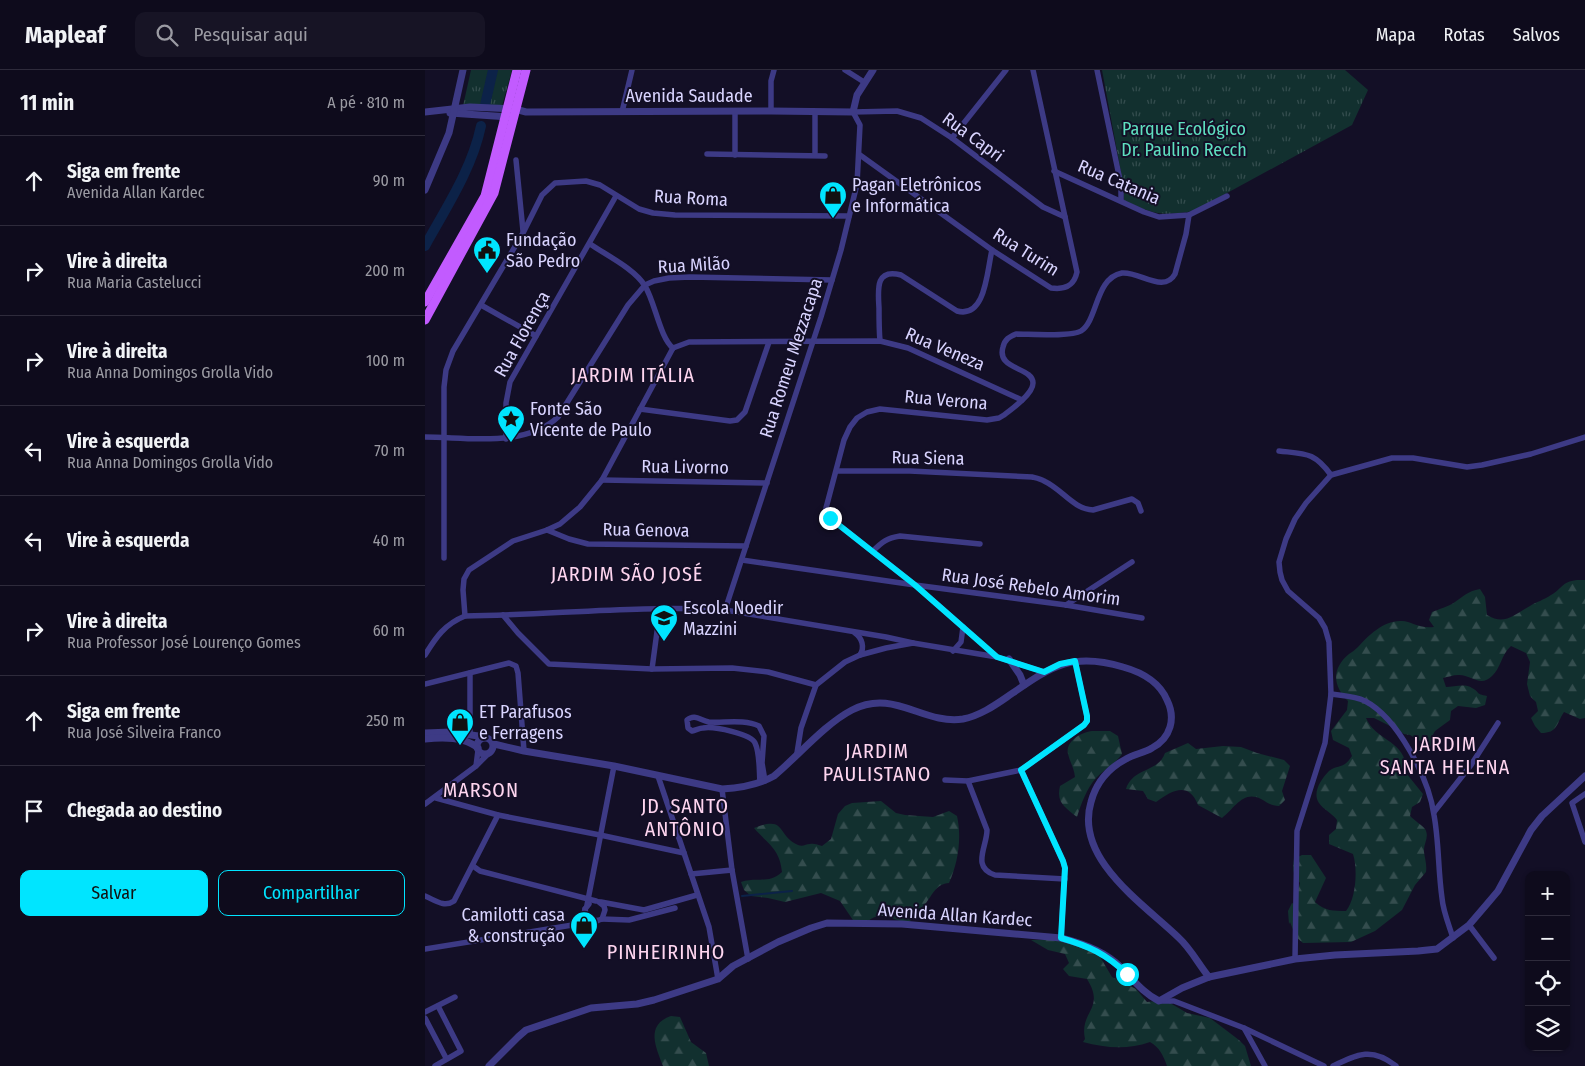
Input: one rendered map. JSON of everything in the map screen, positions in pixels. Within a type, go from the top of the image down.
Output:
[{"type":"main road","points":[[425,302],[485,196],[517,70]]},
{"type":"main road","points":[[425,320],[490,203],[497,184],[507,113],[525,70]]},
{"type":"street","points":[[425,190],[446,140],[455,111],[463,70]]},
{"type":"street","points":[[622,112],[632,70]]},
{"type":"street","points":[[771,110],[771,81],[774,70]]},
{"type":"street","points":[[845,70],[864,82]]},
{"type":"street","points":[[853,112],[857,94],[873,70]]},
{"type":"street","points":[[952,138],[1006,70]]},
{"type":"street","name":"Rua Turim","points":[[860,155],[992,250],[1051,288],[1068,287],[1075,280],[1077,272],[1033,70]]},
{"type":"street","points":[[1097,70],[1121,184],[1121,200]]},
{"type":"street","name":"Avenida Saudade","points":[[507,113],[735,112],[771,110],[853,112]]},
{"type":"street","points":[[425,112],[470,111],[507,113]]},
{"type":"street","name":"Rua Capri","points":[[853,112],[897,111],[921,118],[952,138],[1043,207],[1065,217]]},
{"type":"street","points":[[735,112],[735,155]]},
{"type":"street","points":[[815,112],[815,155]]},
{"type":"street","name":"Rua Romeu Mezzacapa","points":[[725,610],[832,280],[849,216],[857,184],[860,155],[860,125],[853,112]]},
{"type":"street","points":[[707,154],[825,156]]},
{"type":"street","points":[[516,160],[523,233]]},
{"type":"street","name":"Rua Catania","points":[[1055,171],[1144,212],[1159,216],[1189,215],[1227,196]]},
{"type":"street","name":"Rua Roma","points":[[444,558],[444,387],[446,370],[453,351],[523,233],[542,195],[555,183],[586,181],[600,185],[639,209],[653,213],[849,216]]},
{"type":"street","name":"Rua Florença","points":[[506,439],[507,392],[511,382],[616,196]]},
{"type":"street","name":"Rua Verona","points":[[873,551],[830,518],[826,508],[844,440],[857,418],[867,412],[880,409],[994,419],[1004,415],[1030,392],[1033,385],[1029,375],[1008,364],[1004,358],[1002,351],[1004,343],[1008,338],[1016,334],[1073,334],[1081,330],[1087,324],[1099,295],[1106,284],[1122,273],[1160,282],[1167,282],[1172,279],[1186,234],[1189,215]]},
{"type":"street","points":[[465,616],[463,590],[464,579],[469,570],[513,541],[560,524],[580,508],[603,480],[673,348],[666,342],[654,303],[645,285],[634,274],[590,244]]},
{"type":"street","points":[[880,341],[878,293],[879,282],[885,275],[893,273],[901,275],[957,311],[971,311],[981,301],[992,250]]},
{"type":"street","name":"Rua Milão","points":[[425,437],[506,439],[551,424],[558,417],[628,305],[645,285],[654,281],[690,277],[832,280]]},
{"type":"street","points":[[481,305],[536,336]]},
{"type":"street","name":"Rua Veneza","points":[[673,348],[689,342],[880,341],[908,348],[1022,400]]},
{"type":"street","points":[[640,409],[730,421],[737,420],[745,412],[769,342]]},
{"type":"street","points":[[1295,959],[1297,832],[1325,743],[1331,694],[1329,642],[1325,628],[1319,618],[1288,591],[1282,580],[1279,562],[1295,519],[1331,475],[1392,458],[1413,458],[1467,467],[1482,465],[1531,454],[1585,437]]},
{"type":"street","points":[[1279,451],[1313,456],[1322,462],[1331,475]]},
{"type":"street","name":"Rua Siena","points":[[837,471],[910,471],[1032,477],[1045,481],[1079,507],[1087,510],[1132,499],[1139,503],[1141,511]]},
{"type":"street","name":"Rua Livorno","points":[[603,480],[767,483]]},
{"type":"street","name":"Rua Genova","points":[[547,530],[569,540],[588,544],[746,546]]},
{"type":"street","points":[[980,544],[900,536],[882,542],[873,551],[997,657]]},
{"type":"street","name":"Rua José Rebelo Amorim","points":[[742,560],[1066,605],[1142,618]]},
{"type":"street","points":[[1066,605],[1132,562]]},
{"type":"street","points":[[651,669],[660,609]]},
{"type":"street","points":[[425,655],[439,633],[452,622],[465,616],[609,610],[725,610],[886,637],[913,644],[1009,659],[1044,672]]},
{"type":"street","points":[[503,615],[549,664],[651,669],[732,668],[769,672],[816,685]]},
{"type":"street","points":[[953,650],[961,642],[963,627]]},
{"type":"street","points":[[855,632],[862,642],[863,650],[860,655]]},
{"type":"street","points":[[886,637],[888,644],[886,648]]},
{"type":"street","points":[[797,753],[801,728],[816,685],[845,662],[860,655],[886,648],[913,644]]},
{"type":"street","points":[[1009,659],[1020,674],[1024,685]]},
{"type":"street","points":[[945,780],[968,781],[1021,770],[1084,725],[1087,721],[1087,716],[1075,661]]},
{"type":"street","points":[[493,744],[613,766],[722,789],[738,789],[763,782],[784,768],[797,753],[836,721],[851,710],[865,704],[890,703],[936,717],[950,720],[964,719],[998,704],[1044,672],[1060,664],[1075,661],[1107,662],[1139,671],[1156,684],[1166,697],[1172,711],[1172,723],[1162,741],[1153,748],[1125,759],[1107,772],[1096,788],[1091,802],[1088,817],[1089,832],[1093,847],[1101,862],[1113,877],[1181,940],[1209,977]]},
{"type":"street","points":[[425,684],[509,663],[516,666],[524,751]]},
{"type":"street","points":[[470,673],[470,735]]},
{"type":"street","points":[[1331,694],[1350,696],[1364,701],[1379,710],[1390,720],[1416,762],[1434,812],[1439,848],[1442,899],[1453,938]]},
{"type":"street","points":[[763,782],[764,736],[759,726],[754,724],[706,722],[695,717],[687,720],[689,730],[695,731],[704,727],[722,730],[754,740],[759,740],[764,736]]},
{"type":"street","points":[[1434,812],[1471,765],[1499,723]]},
{"type":"street","points":[[425,728],[425,733],[451,732],[485,737],[490,739],[493,744],[493,749],[477,766],[436,798],[425,804]]},
{"type":"street","points":[[477,766],[477,745],[479,739],[485,737]]},
{"type":"street","points":[[425,739],[462,740],[471,742],[483,754],[489,753]]},
{"type":"street","points":[[754,740],[763,782]]},
{"type":"street","points":[[613,766],[587,898],[586,916],[591,920],[601,918],[629,920],[675,908]]},
{"type":"street","points":[[1021,770],[1063,861],[1065,879],[1061,938]]},
{"type":"street","points":[[658,776],[709,927],[718,979]]},
{"type":"street","points":[[1159,1001],[1182,988],[1209,977],[1295,959],[1437,949],[1469,925],[1497,891],[1531,830],[1563,795],[1585,776]]},
{"type":"street","points":[[968,781],[987,830],[983,848],[982,862],[984,868],[988,872],[995,874],[1065,879]]},
{"type":"street","points":[[1572,802],[1585,794],[1577,783]]},
{"type":"street","points":[[722,789],[732,870],[748,960]]},
{"type":"street","points":[[1563,795],[1572,802],[1585,842]]},
{"type":"street","points":[[436,798],[498,815],[600,834],[684,853]]},
{"type":"street","points":[[425,896],[441,904],[449,904],[454,901],[498,815]]},
{"type":"street","points":[[473,866],[480,871],[599,902],[644,910],[697,895]]},
{"type":"street","points":[[691,874],[732,870]]},
{"type":"street","points":[[586,907],[599,902]]},
{"type":"street","points":[[599,902],[604,906],[601,918]]},
{"type":"street","points":[[425,949],[581,924],[601,918],[618,904]]},
{"type":"street","points":[[581,924],[586,907]]},
{"type":"street","name":"Avenida Allan Kardec","points":[[489,1066],[518,1036],[527,1030],[591,1008],[654,1000],[718,979],[733,966],[748,960],[786,938],[827,923],[902,924],[1061,938],[1099,951],[1114,962],[1148,995],[1159,1001]]},
{"type":"street","points":[[1469,925],[1494,958]]},
{"type":"street","points":[[425,1012],[455,998]]},
{"type":"street","points":[[1159,1001],[1174,1001],[1244,1028],[1324,1066]]},
{"type":"street","points":[[435,1066],[461,1051],[438,1006]]},
{"type":"street","points":[[425,1018],[446,1058]]},
{"type":"street","points":[[1244,1028],[1265,1066]]},
{"type":"street","points":[[1333,1066],[1357,1055],[1369,1053],[1385,1058],[1396,1066]]},
{"type":"green space","points":[[471,70],[512,70],[502,106],[463,106]]},
{"type":"green space","name":"Parque Ecológico Dr. Paulino Recch","points":[[1102,70],[1345,70],[1368,90],[1352,125],[1194,211],[1165,214],[1143,209],[1124,200],[1123,183]]},
{"type":"green space","points":[[1577,580],[1585,580],[1585,718],[1580,719],[1564,712],[1554,730],[1541,733],[1531,718],[1538,711],[1536,702],[1530,696],[1527,684],[1530,662],[1526,653],[1511,646],[1505,653],[1495,673],[1488,679],[1479,681],[1463,675],[1443,678],[1446,687],[1466,686],[1474,689],[1479,694],[1487,696],[1485,705],[1476,708],[1458,706],[1451,711],[1450,720],[1435,731],[1431,738],[1432,748],[1374,718],[1366,718],[1377,732],[1397,747],[1405,762],[1406,773],[1423,794],[1420,802],[1412,807],[1410,816],[1424,827],[1426,832],[1427,838],[1424,849],[1426,872],[1415,885],[1402,910],[1375,931],[1351,942],[1303,943],[1296,937],[1290,922],[1289,924],[1288,911],[1292,903],[1294,904],[1300,883],[1294,872],[1294,859],[1302,855],[1311,855],[1326,878],[1315,902],[1326,909],[1346,911],[1354,892],[1355,860],[1353,854],[1329,844],[1329,835],[1336,829],[1337,820],[1319,803],[1316,795],[1318,786],[1326,774],[1346,763],[1352,756],[1349,748],[1333,740],[1331,731],[1347,710],[1348,701],[1339,689],[1336,678],[1339,666],[1343,660],[1382,626],[1404,621],[1423,627],[1434,627],[1429,620],[1432,612],[1449,605],[1472,591],[1480,589],[1485,597],[1487,615],[1493,618],[1505,619],[1548,597],[1565,584]]},
{"type":"green space","points":[[1092,731],[1110,731],[1118,736],[1122,754],[1090,786],[1077,817],[1060,801],[1060,786],[1075,777],[1068,754],[1069,745],[1079,735]]},
{"type":"green space","points":[[1188,743],[1196,749],[1223,746],[1241,747],[1284,760],[1290,766],[1282,791],[1285,800],[1279,806],[1255,797],[1244,798],[1222,818],[1198,805],[1194,797],[1185,790],[1174,791],[1156,802],[1148,799],[1143,791],[1126,789],[1134,777],[1157,764],[1165,753]]},
{"type":"green space","points":[[881,801],[896,813],[905,815],[933,817],[949,811],[957,816],[958,850],[955,867],[949,883],[938,887],[914,918],[903,922],[886,916],[880,916],[872,918],[864,924],[855,923],[840,901],[821,893],[785,902],[751,896],[744,890],[741,882],[772,878],[782,872],[776,852],[754,828],[764,825],[777,825],[791,841],[798,845],[813,844],[822,846],[831,839],[838,814],[845,806],[852,803]]},
{"type":"green space","points":[[1031,940],[1070,940],[1099,955],[1112,977],[1136,989],[1147,1002],[1165,1000],[1187,1013],[1210,1018],[1245,1046],[1251,1066],[1167,1066],[1161,1052],[1150,1042],[1141,1045],[1116,1047],[1083,1042],[1085,1039],[1085,1022],[1094,997],[1087,979],[1069,976],[1063,969],[1069,963],[1065,954],[1048,950]]},
{"type":"green space","points":[[671,1016],[680,1017],[691,1042],[706,1053],[709,1066],[663,1066],[656,1044],[655,1031],[663,1020]]},
{"type":"waterway","points":[[485,105],[493,70]]},
{"type":"waterway","points":[[425,246],[465,173],[481,126]]},
{"type":"waterway","points":[[742,896],[792,891]]},
{"type":"place","name":"Pagan Eletrônicos e Informática","points":[[833,219]]},
{"type":"place","name":"Fundação São Pedro","points":[[487,274]]},
{"type":"place","name":"Fonte São Vicente de Paulo","points":[[511,443]]},
{"type":"place","name":"Escola Noedir Mazzini","points":[[664,642]]},
{"type":"place","name":"ET Parafusos e Ferragens","points":[[460,746]]},
{"type":"place","name":"Camilotti casa & construção","points":[[584,949]]},
{"type":"district","name":"JARDIM ITÁLIA","points":[[633,375]]},
{"type":"district","name":"JARDIM SÃO JOSÉ","points":[[627,574]]},
{"type":"district","name":"JARDIM SANTA HELENA","points":[[1445,756]]},
{"type":"district","name":"JARDIM PAULISTANO","points":[[877,762]]},
{"type":"district","name":"MARSON","points":[[481,790]]},
{"type":"district","name":"JD. SANTO ANTÔNIO","points":[[685,818]]},
{"type":"district","name":"PINHEIRINHO","points":[[666,952]]},
{"type":"route","points":[[830,518],[915,585],[997,657],[1009,659],[1044,672],[1060,664],[1075,661],[1087,721],[1021,770],[1065,868],[1061,938],[1099,951],[1127,974]]}]
